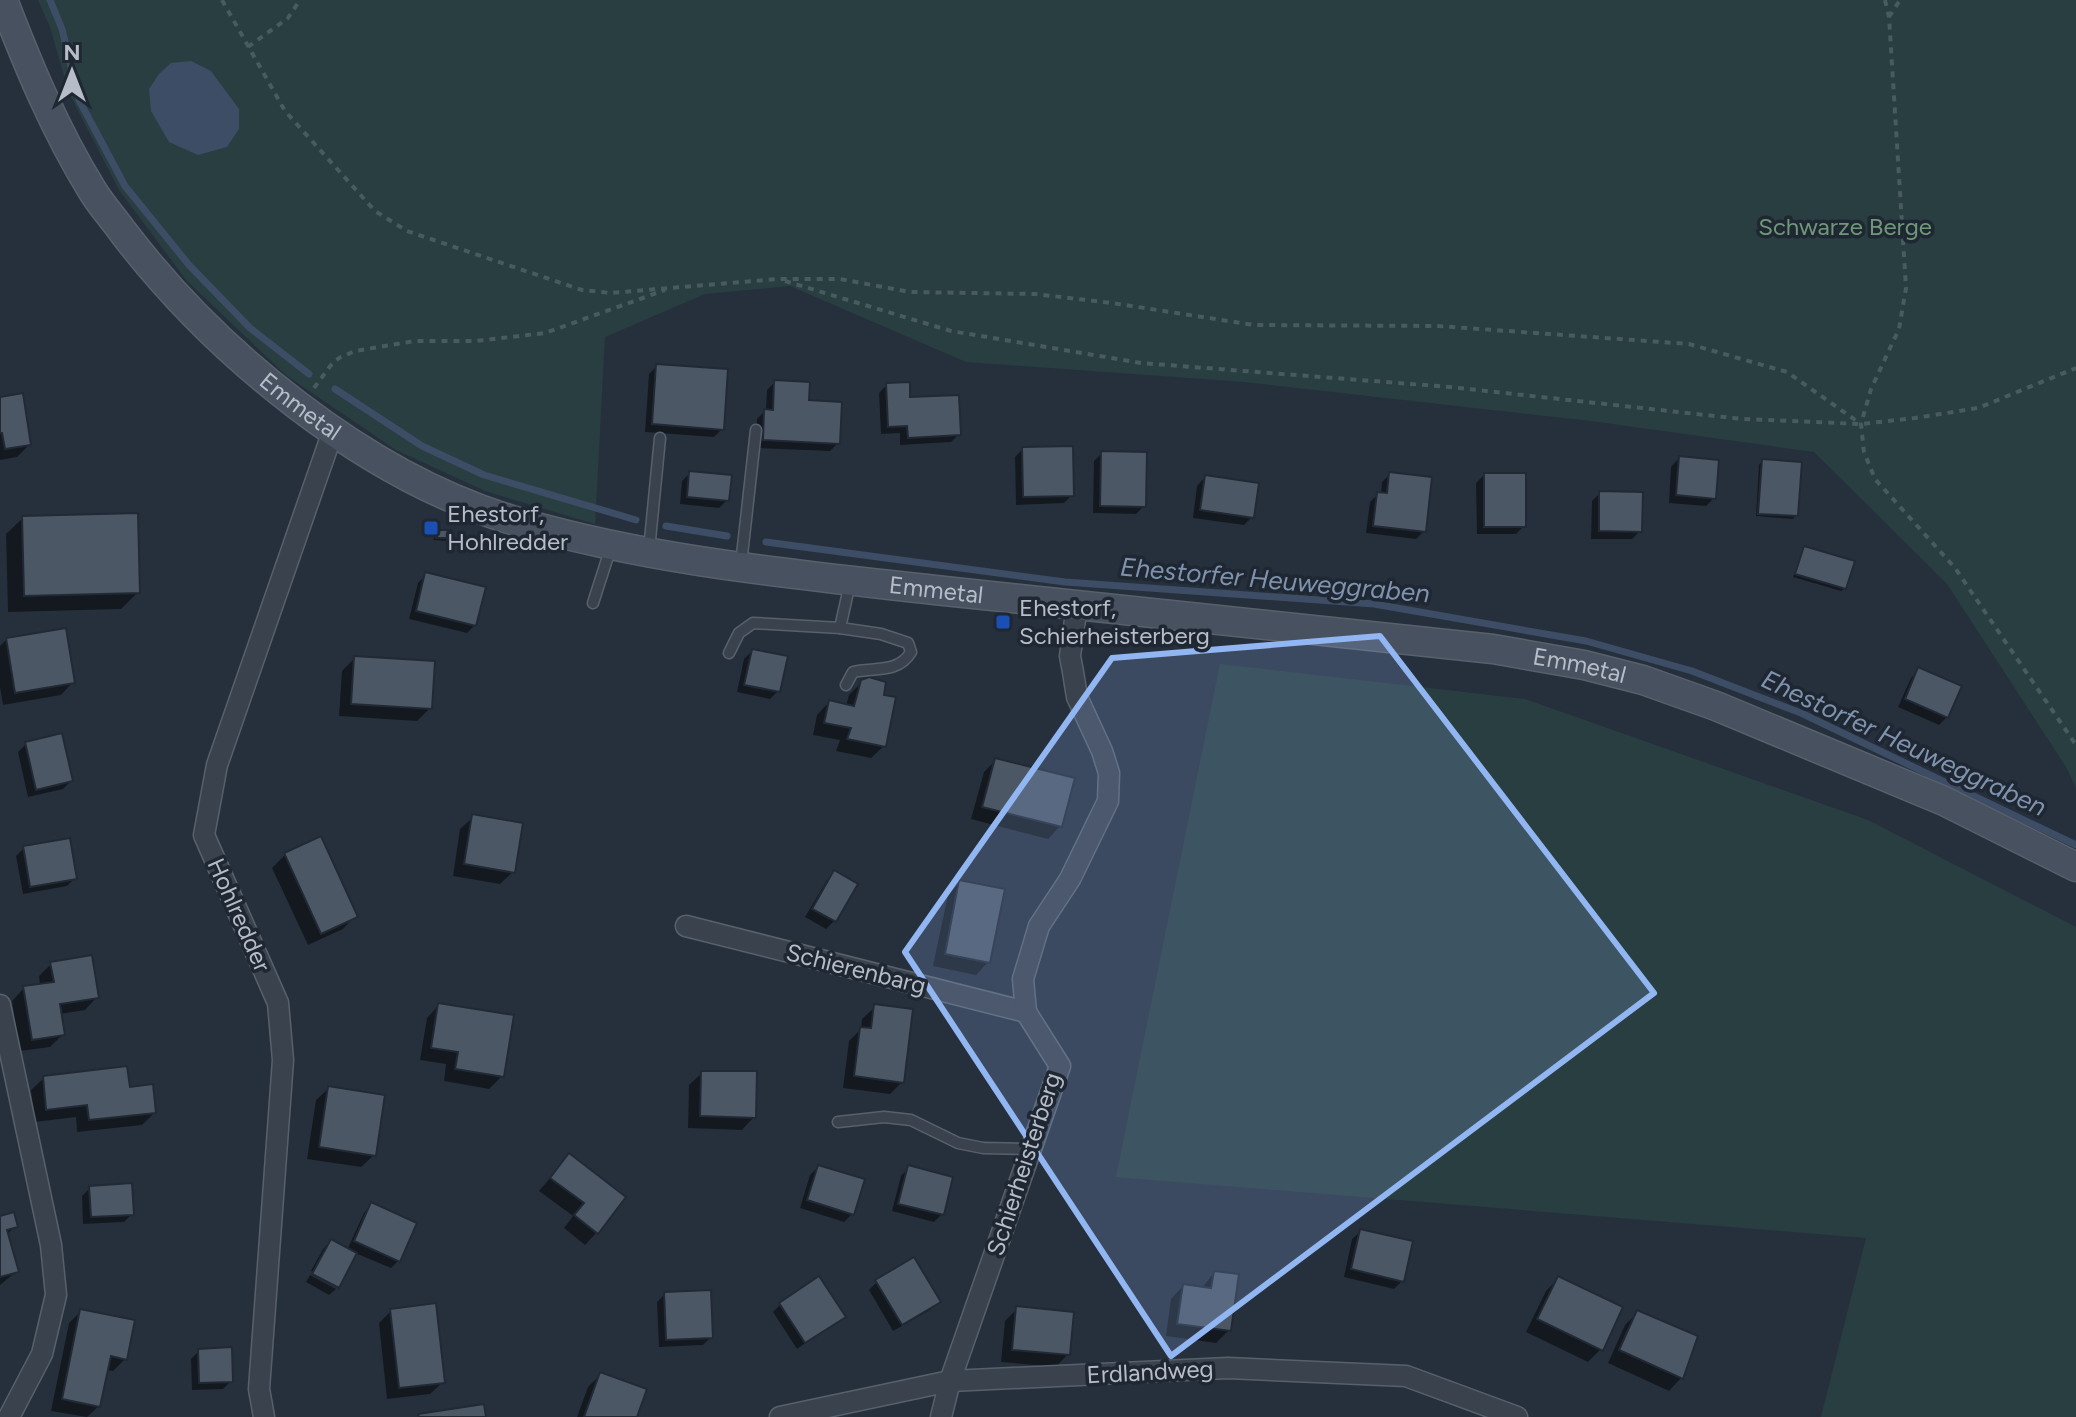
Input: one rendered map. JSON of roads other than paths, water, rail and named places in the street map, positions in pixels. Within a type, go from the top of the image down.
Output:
[{"type":"main road","name":"Emmetal","points":[[3,0],[34,81],[93,192],[156,275],[242,361],[333,431],[375,459],[440,491],[509,519],[648,552],[851,580],[1493,649],[1614,672],[1774,728],[1944,801],[2076,867]]},
{"type":"street","name":"Hohlredder","points":[[264,1417],[259,1389],[283,1060],[278,1003],[204,835],[217,765],[333,431]]},
{"type":"street","points":[[1026,1012],[1023,979],[1039,926],[1070,879],[1108,801],[1109,773],[1077,697],[1071,664],[1077,605]]},
{"type":"street","name":"Schierenbarg","points":[[686,926],[1026,1012]]},
{"type":"street","points":[[0,1005],[51,1245],[56,1295],[42,1354],[9,1417]]},
{"type":"street","name":"Schierheisterberg","points":[[941,1417],[950,1381],[1060,1066],[1026,1012]]},
{"type":"street","name":"Erdlandweg","points":[[780,1417],[950,1381],[1228,1368],[1406,1376],[1514,1416]]},
{"type":"lane","points":[[741,566],[756,430]]},
{"type":"lane","points":[[648,552],[660,438]]},
{"type":"lane","points":[[593,603],[612,545]]},
{"type":"lane","points":[[840,628],[851,580]]},
{"type":"lane","points":[[729,653],[739,633],[753,623],[840,628],[908,643],[911,652],[901,663],[885,670],[853,672],[846,685]]},
{"type":"lane","points":[[838,1122],[884,1117],[911,1120],[958,1143],[983,1148],[1031,1149]]},
{"type":"water","points":[[191,61],[211,71],[239,109],[239,129],[227,147],[198,155],[169,142],[151,111],[149,89],[171,63]]},
{"type":"waterway","name":"Ehestorfer Heuweggraben","points":[[50,0],[62,29],[79,100],[125,186],[189,265],[250,328],[309,374]]},
{"type":"waterway","name":"Ehestorfer Heuweggraben","points":[[335,389],[422,446],[484,475],[636,520]]},
{"type":"waterway","name":"Ehestorfer Heuweggraben","points":[[666,526],[727,536]]},
{"type":"waterway","name":"Ehestorfer Heuweggraben","points":[[766,542],[1065,582],[1374,604],[1586,641],[1692,671],[1801,713],[2076,845]]},
{"type":"place","name":"Ehestorf, Hohlredder","points":[[431,528]]},
{"type":"place","name":"Ehestorf, Schierheisterberg","points":[[1003,622]]},
{"type":"park label","name":"Schwarze Berge","points":[[1845,227]]}]
